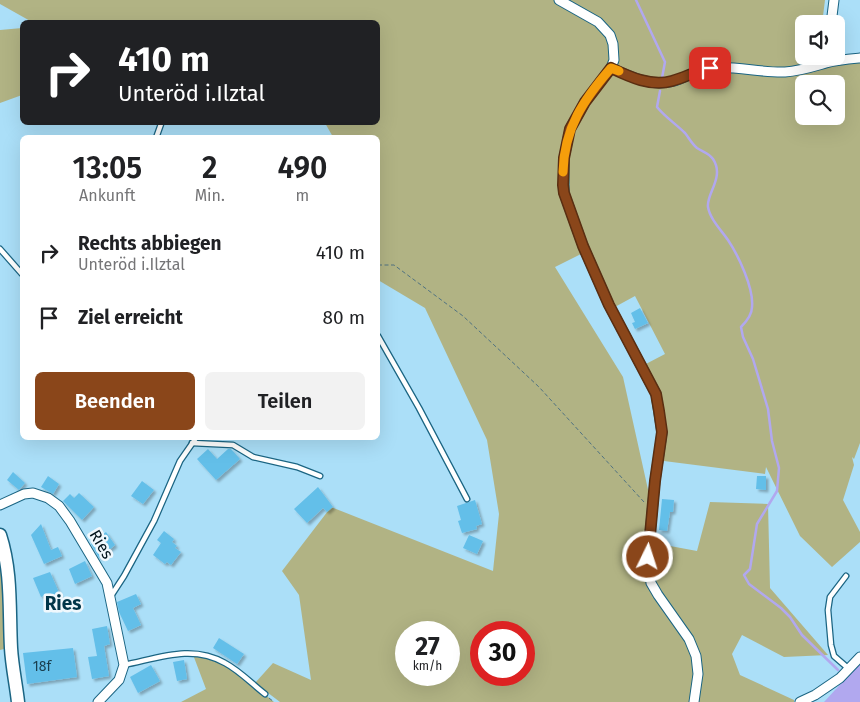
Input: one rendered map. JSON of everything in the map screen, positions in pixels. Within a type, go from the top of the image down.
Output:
[{"type":"street","points":[[558,0],[598,22],[610,35],[615,53],[611,68],[585,102],[570,129],[564,158],[564,193],[583,246],[609,305],[656,394],[662,432],[655,481],[648,557],[651,583],[689,639],[696,656],[698,674],[694,702]]},
{"type":"street","points":[[832,15],[834,0]]},
{"type":"street","points":[[845,59],[860,58]]},
{"type":"street","points":[[611,68],[642,81],[662,84],[710,68],[786,72],[800,71],[814,65]]},
{"type":"street","name":"Ries","points":[[0,505],[24,494],[33,493],[48,498],[59,506],[70,521],[106,583],[124,665]]},
{"type":"street","points":[[0,535],[7,564],[11,649],[18,702]]},
{"type":"street","points":[[800,702],[823,690],[840,678],[860,657]]},
{"type":"street","points":[[98,702],[120,680],[124,665]]},
{"type":"lane","points":[[0,250],[20,272]]},
{"type":"lane","points":[[380,340],[467,499]]},
{"type":"lane","points":[[110,596],[124,576],[154,521],[180,461],[194,440]]},
{"type":"lane","points":[[192,443],[233,445],[252,457],[297,467],[320,476]]},
{"type":"lane","points":[[846,576],[830,597],[828,610],[831,645],[834,656],[849,669]]},
{"type":"lane","points":[[124,665],[192,652],[212,656],[240,673],[265,694]]},
{"type":"path","points":[[380,265],[394,265],[463,316],[539,387],[653,512]]},
{"type":"green space","points":[[0,0],[825,0],[823,15],[795,15],[795,65],[809,65],[802,70],[826,65],[845,65],[845,61],[860,58],[860,443],[854,459],[852,457],[854,465],[843,500],[860,532],[860,542],[832,567],[800,536],[766,467],[765,474],[664,461],[660,452],[659,411],[642,366],[665,354],[635,296],[613,308],[583,253],[555,267],[623,377],[653,512],[656,513],[654,543],[697,551],[710,502],[768,504],[770,588],[828,655],[784,657],[742,635],[732,654],[740,675],[794,700],[794,702],[280,702],[255,683],[273,663],[311,680],[299,595],[282,571],[331,507],[493,571],[499,514],[487,440],[425,308],[380,281],[380,135],[332,135],[326,125],[380,125],[380,20],[28,20],[0,4]]},
{"type":"green space","points":[[20,28],[20,96],[0,103],[0,30]]},
{"type":"green space","points":[[0,556],[2,558],[8,648],[0,650]]},
{"type":"green space","points":[[192,652],[226,663],[274,702],[181,702],[206,689]]},
{"type":"shaded area","points":[[860,663],[860,702],[824,702]]},
{"type":"building","points":[[640,308],[648,323],[635,329],[632,323],[635,322],[631,313]]},
{"type":"building","points":[[208,449],[217,459],[228,449],[231,449],[240,459],[216,480],[197,459]]},
{"type":"building","points":[[13,472],[25,483],[19,490],[7,480]]},
{"type":"building","points":[[48,476],[59,484],[53,494],[41,487]]},
{"type":"building","points":[[757,476],[766,476],[766,490],[756,489]]},
{"type":"building","points":[[142,481],[154,490],[143,504],[131,496]]},
{"type":"building","points":[[318,487],[333,507],[327,512],[323,508],[307,523],[294,509]]},
{"type":"building","points":[[79,493],[94,507],[82,520],[63,501],[70,494],[74,498]]},
{"type":"building","points":[[662,499],[674,500],[673,512],[670,512],[667,531],[659,530]]},
{"type":"building","points":[[475,500],[482,524],[476,526],[477,529],[462,533],[458,521],[461,520],[457,506]]},
{"type":"building","points":[[41,524],[51,550],[58,547],[62,556],[44,564],[31,535]]},
{"type":"building","points":[[164,531],[174,539],[172,542],[177,546],[175,548],[181,552],[171,565],[167,562],[165,564],[153,555],[161,543],[157,540]]},
{"type":"building","points":[[106,532],[115,545],[99,558],[91,544]]},
{"type":"building","points":[[469,535],[483,541],[477,554],[463,548]]},
{"type":"building","points":[[85,561],[92,576],[75,584],[69,569]]},
{"type":"building","points":[[50,572],[61,597],[53,600],[50,593],[41,597],[33,578]]},
{"type":"building","points":[[136,594],[141,604],[133,608],[141,625],[128,631],[119,612],[117,602]]},
{"type":"building","points":[[107,626],[110,644],[104,646],[109,676],[92,679],[88,657],[97,656],[92,629]]},
{"type":"building","points":[[219,638],[244,654],[237,664],[213,648]]},
{"type":"building","points":[[73,648],[77,677],[27,684],[23,653]]},
{"type":"building","points":[[184,660],[187,679],[177,681],[173,662]]},
{"type":"building","points":[[151,665],[160,681],[138,693],[130,677]]},
{"type":"waterway","points":[[636,0],[665,62],[662,78]]},
{"type":"waterway","points":[[660,91],[657,107],[685,133],[695,146],[713,159],[717,172],[708,202],[709,211],[736,254],[751,291],[752,310],[741,327],[768,409],[772,441],[779,468],[777,491],[757,524],[750,569],[744,575],[749,584],[790,617],[802,635],[838,670]]},
{"type":"slow traffic","points":[[563,172],[566,143],[576,116],[602,77],[611,68],[619,71]]},
{"type":"district","name":"Ries","points":[[63,603]]},
{"type":"route","points":[[648,557],[655,481],[662,432],[656,394],[609,305],[583,246],[564,193],[564,158],[566,143],[576,116],[602,77],[611,68],[642,81],[662,84],[690,73],[710,68]]}]
